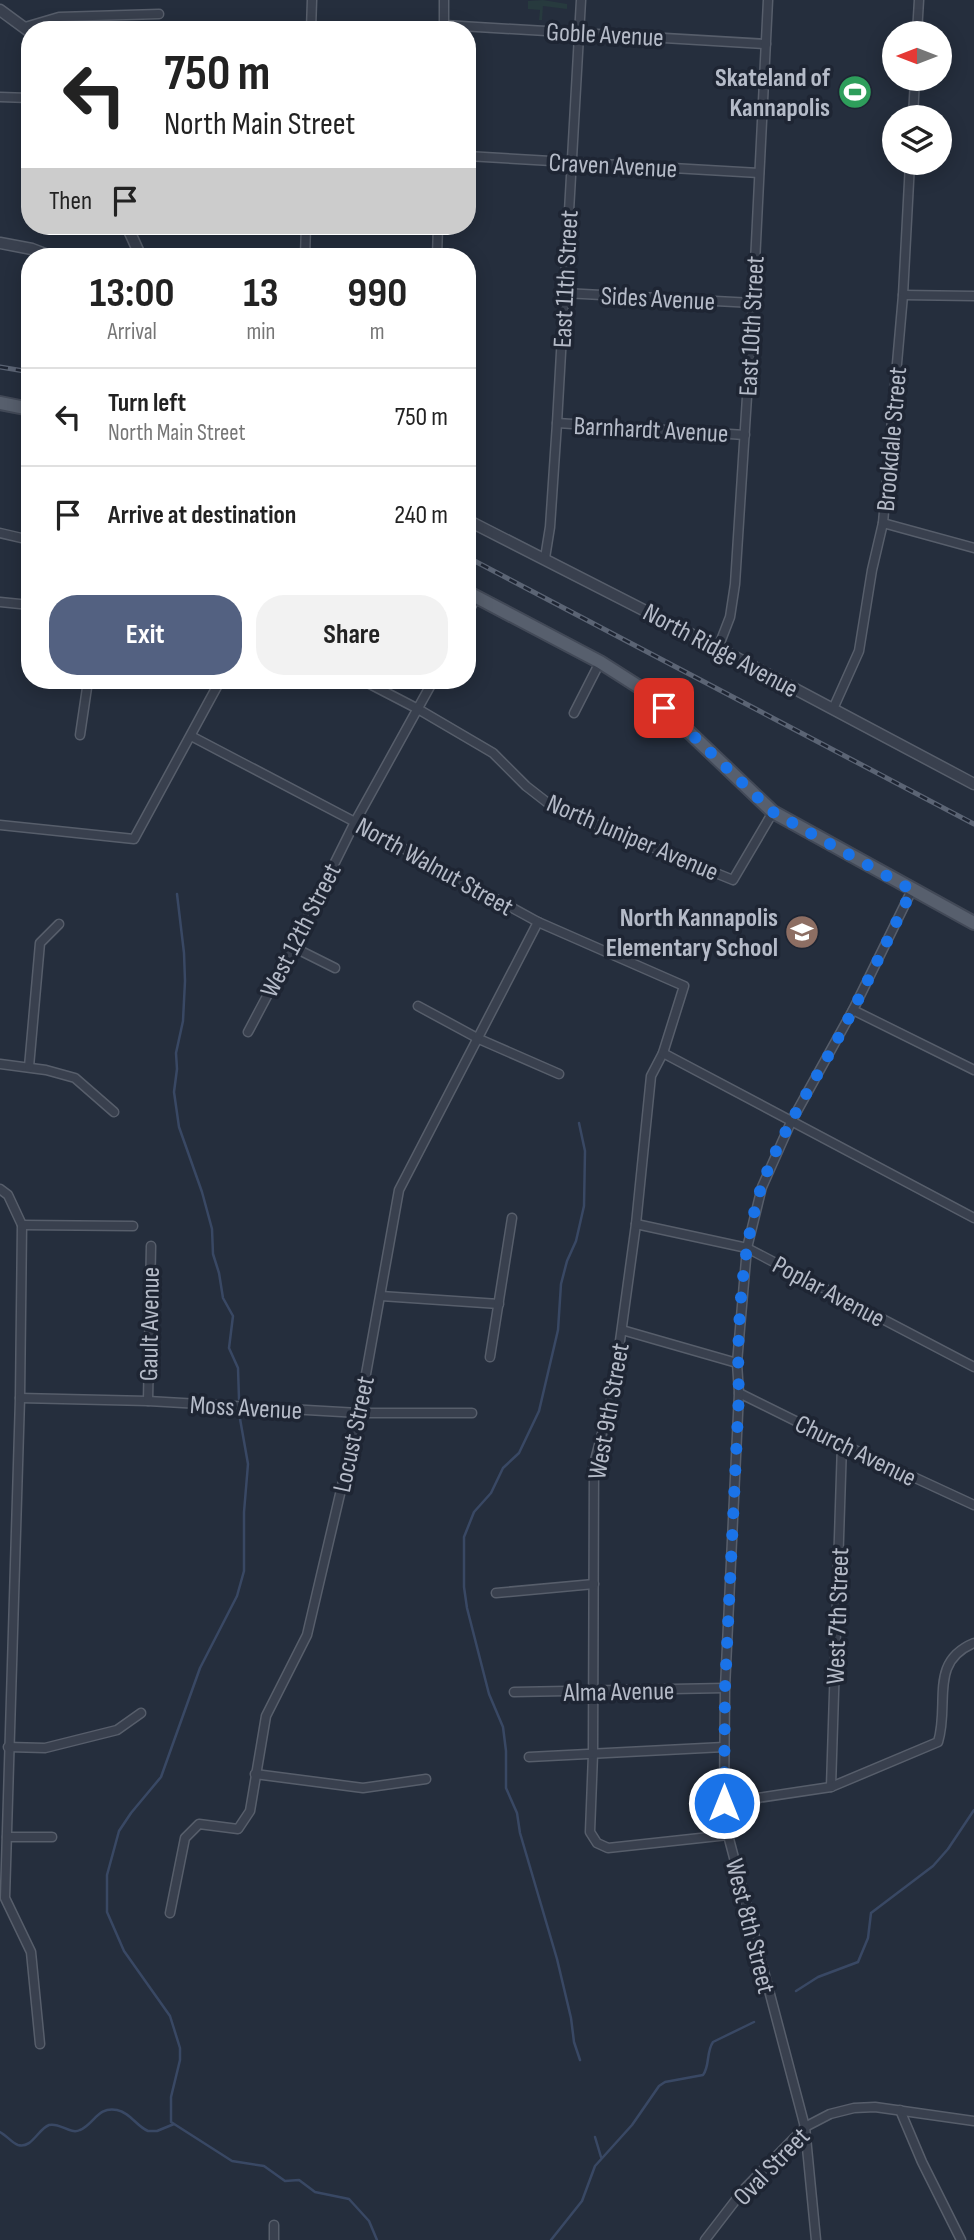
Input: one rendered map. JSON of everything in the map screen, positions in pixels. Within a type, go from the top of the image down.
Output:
[{"type":"main road","points":[[0,403],[21,407]]},
{"type":"main road","points":[[476,596],[600,662],[647,692],[773,812],[974,923]]},
{"type":"street","points":[[311,21],[312,0]]},
{"type":"street","points":[[444,0],[444,21]]},
{"type":"street","name":"East 11th Street","points":[[545,558],[550,527],[557,423],[581,0]]},
{"type":"street","name":"East 10th Street","points":[[718,648],[730,617],[736,584],[768,0]]},
{"type":"street","points":[[918,21],[919,0]]},
{"type":"street","points":[[0,10],[21,25]]},
{"type":"street","points":[[48,21],[59,17],[159,14]]},
{"type":"street","name":"Goble Avenue","points":[[476,29],[579,32],[766,44]]},
{"type":"street","points":[[0,97],[21,98]]},
{"type":"street","name":"Craven Avenue","points":[[476,157],[759,173]]},
{"type":"street","name":"Brookdale Street","points":[[833,709],[859,651],[883,523],[903,295],[909,175]]},
{"type":"street","points":[[0,243],[32,248]]},
{"type":"street","name":"Sides Avenue","points":[[564,293],[753,303]]},
{"type":"street","points":[[903,295],[974,296]]},
{"type":"street","name":"Barnhardt Avenue","points":[[557,423],[745,435]]},
{"type":"street","points":[[883,523],[974,548]]},
{"type":"street","name":"North Ridge Avenue","points":[[476,524],[718,648],[974,784]]},
{"type":"street","points":[[0,533],[21,538]]},
{"type":"street","points":[[0,602],[21,604]]},
{"type":"street","points":[[574,713],[600,662]]},
{"type":"street","points":[[80,735],[87,689]]},
{"type":"street","points":[[0,825],[134,839],[216,689]]},
{"type":"street","name":"North Juniper Avenue","points":[[379,689],[493,753],[526,786],[553,807],[733,880],[773,812]]},
{"type":"street","name":"West 12th Street","points":[[248,1032],[355,822],[429,689]]},
{"type":"street","name":"North Walnut Street","points":[[191,736],[538,922],[684,986]]},
{"type":"street","name":"West 8th Street","points":[[816,2240],[805,2127],[728,1835],[724,1803],[725,1688],[739,1393],[737,1363],[747,1248],[762,1187],[791,1122],[853,1010],[912,890]]},
{"type":"street","name":"Locust Street","points":[[170,1913],[185,1838],[199,1824],[238,1829],[250,1811],[266,1716],[307,1635],[359,1413],[399,1190],[538,922]]},
{"type":"street","points":[[29,1067],[40,943],[59,924]]},
{"type":"street","points":[[293,947],[335,968]]},
{"type":"street","name":"West 9th Street","points":[[684,986],[663,1053],[652,1076],[622,1329],[612,1392],[594,1464],[593,1754],[590,1832],[597,1843],[608,1848],[728,1835]]},
{"type":"street","points":[[418,1006],[479,1039],[559,1074]]},
{"type":"street","points":[[853,1010],[974,1070]]},
{"type":"street","points":[[663,1053],[974,1218]]},
{"type":"street","points":[[0,1064],[29,1067],[75,1078],[114,1112]]},
{"type":"street","points":[[0,1189],[8,1195],[22,1226],[20,1398],[2,1898],[31,1952],[40,2044]]},
{"type":"street","points":[[490,1357],[512,1218]]},
{"type":"street","name":"Poplar Avenue","points":[[636,1224],[747,1248],[974,1367]]},
{"type":"street","points":[[22,1226],[133,1226]]},
{"type":"street","name":"Gault Avenue","points":[[148,1401],[151,1246]]},
{"type":"street","points":[[381,1296],[499,1304]]},
{"type":"street","points":[[622,1329],[737,1363]]},
{"type":"street","name":"Church Avenue","points":[[739,1393],[974,1506]]},
{"type":"street","name":"Moss Avenue","points":[[20,1398],[148,1401],[359,1413],[472,1413]]},
{"type":"street","name":"West 7th Street","points":[[831,1787],[842,1444]]},
{"type":"street","points":[[496,1593],[594,1584]]},
{"type":"street","points":[[724,1803],[831,1787],[938,1742],[942,1730],[945,1669],[951,1658],[963,1647],[974,1643]]},
{"type":"street","points":[[0,1688],[10,1688]]},
{"type":"street","name":"Alma Avenue","points":[[514,1692],[725,1688]]},
{"type":"street","points":[[8,1747],[45,1748],[117,1730],[141,1713]]},
{"type":"street","points":[[529,1757],[724,1748]]},
{"type":"street","points":[[255,1774],[363,1788],[426,1779]]},
{"type":"street","points":[[6,1837],[52,1837]]},
{"type":"street","name":"Oval Street","points":[[705,2240],[744,2188],[805,2127],[830,2114],[853,2108],[875,2107],[974,2121]]},
{"type":"street","points":[[900,2110],[922,2162],[961,2240]]},
{"type":"street","points":[[274,2225],[274,2240]]},
{"type":"green space","points":[[543,0],[567,4],[567,9],[543,6],[542,20],[539,20],[540,10],[528,9],[528,1]]},
{"type":"waterway","points":[[177,894],[185,981],[174,1092],[179,1127],[212,1229],[213,1254],[223,1298],[233,1316],[229,1348],[238,1368],[239,1399]]},
{"type":"waterway","points":[[579,1123],[585,1151],[584,1206],[576,1241],[561,1284],[558,1330],[539,1411],[519,1453],[503,1468],[491,1493],[474,1512],[464,1537],[464,1587],[489,1694],[503,1727],[506,1788],[517,1813],[520,1833],[557,1959],[580,2060]]},
{"type":"waterway","points":[[239,1413],[248,1464],[244,1512],[244,1571],[237,1596],[200,1668],[161,1777],[119,1831],[107,1875],[107,1912],[124,1951],[170,2016],[180,2048],[180,2060],[171,2097],[171,2122],[232,2161],[264,2166],[285,2181],[299,2180],[315,2192],[349,2199],[369,2221],[377,2240]]},
{"type":"waterway","points":[[796,1991],[818,1977],[858,1962],[868,1938],[871,1913],[933,1866],[974,1810]]},
{"type":"waterway","points":[[551,2240],[582,2201],[595,2166],[632,2125],[659,2086],[665,2082],[703,2075],[713,2042],[754,2022]]},
{"type":"waterway","points":[[0,2132],[16,2144],[23,2145],[49,2125],[80,2130],[101,2113],[111,2109],[126,2114],[148,2131],[157,2131],[174,2124]]},
{"type":"waterway","points":[[595,2137],[601,2157]]},
{"type":"railway","points":[[0,367],[21,370]]},
{"type":"railway","points":[[476,562],[974,824]]},
{"type":"place","name":"Skateland of Kannapolis","points":[[855,92]]},
{"type":"place","name":"North Kannapolis Elementary School","points":[[802,932]]},
{"type":"route","points":[[664,708],[773,812],[912,890],[853,1010],[791,1122],[762,1187],[747,1248],[737,1363],[739,1393],[725,1688],[724,1803]]}]
